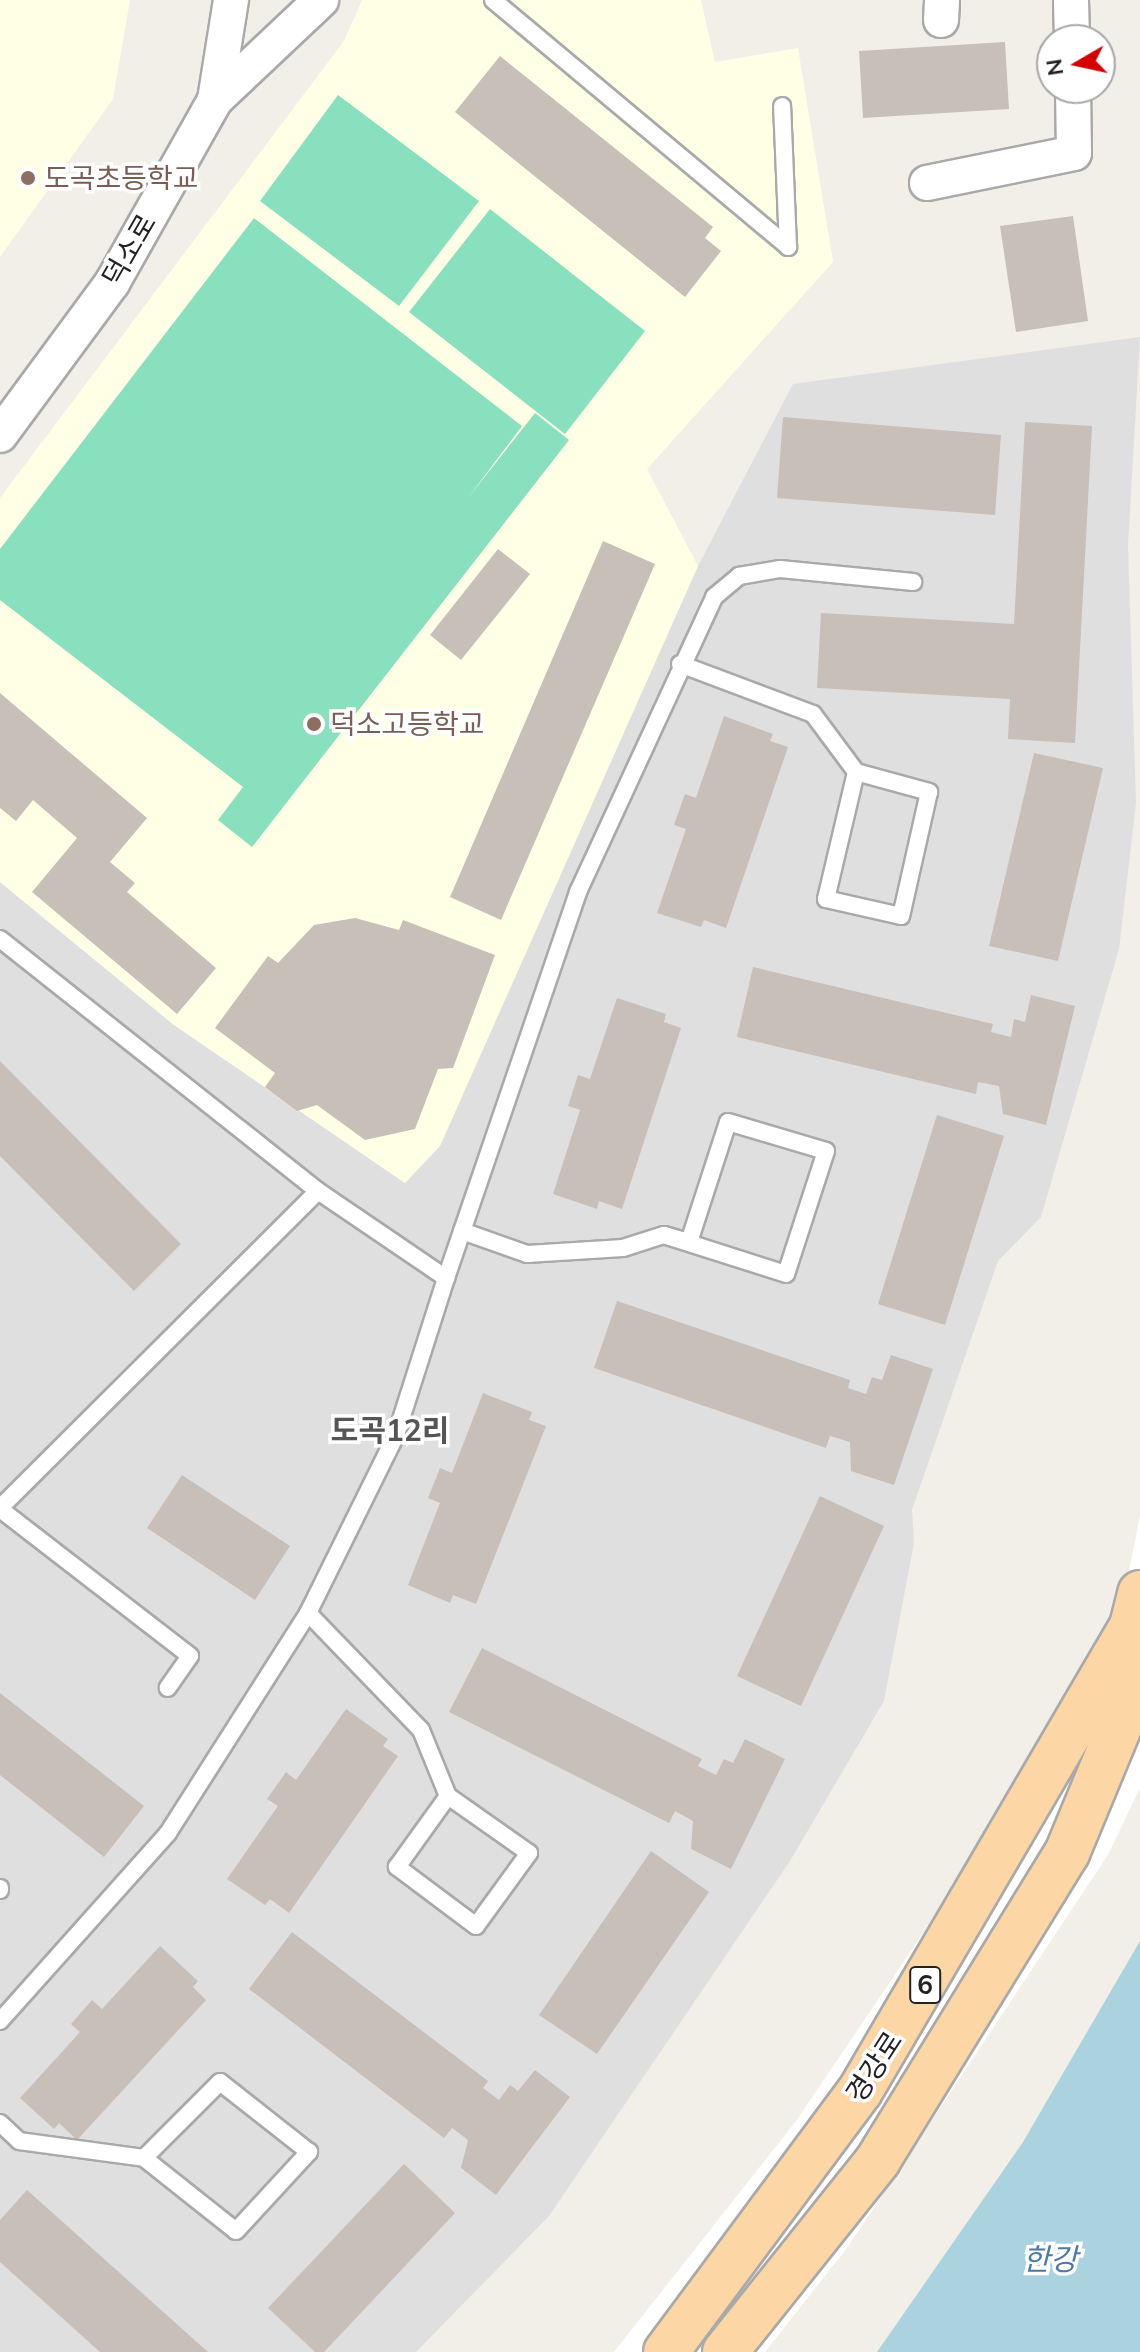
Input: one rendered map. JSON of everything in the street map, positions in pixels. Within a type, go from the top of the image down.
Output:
[{"type":"main road","name":"경강로","points":[[666,2352],[860,2091],[1132,1626],[1140,1593]]},
{"type":"main road","name":"경강로","points":[[725,2352],[878,2160],[1067,1853],[1140,1677]]},
{"type":"street","name":"덕소로","points":[[0,435],[112,283],[215,100],[231,0]]},
{"type":"street","points":[[215,100],[321,0]]},
{"type":"street","points":[[1071,0],[1072,24]]},
{"type":"street","points":[[927,183],[1074,153],[1073,104]]},
{"type":"lane","points":[[493,0],[788,247],[782,106]]},
{"type":"lane","points":[[0,2021],[168,1833],[308,1613],[396,1435],[446,1278],[578,892],[680,664],[714,597],[739,576],[780,569],[913,582]]},
{"type":"lane","points":[[680,664],[813,714],[856,772],[929,792],[901,916],[826,899],[856,772]]},
{"type":"lane","points":[[0,939],[318,1191],[446,1278]]},
{"type":"lane","points":[[462,1231],[527,1254],[623,1248],[664,1235],[689,1242],[728,1122],[826,1151],[786,1274],[664,1235]]},
{"type":"lane","points":[[168,1688],[190,1656],[0,1508],[318,1191]]},
{"type":"lane","points":[[308,1613],[421,1730],[448,1796],[529,1853],[476,1926],[397,1867],[448,1796]]},
{"type":"lane","points":[[0,2123],[19,2141],[144,2158],[236,2231],[309,2152],[220,2082],[144,2158]]},
{"type":"shaded area","name":"도곡초등학교","points":[[0,0],[130,0],[113,99],[0,257]]},
{"type":"shaded area","name":"덕소고등학교","points":[[362,0],[701,0],[715,62],[798,48],[833,262],[647,469],[698,566],[440,1146],[405,1183],[174,1025],[0,882],[0,498],[344,41]]},
{"type":"shaded area","points":[[1140,337],[1128,545],[1136,803],[1119,949],[1041,1217],[998,1261],[912,1510],[914,1543],[884,1701],[790,1861],[549,2216],[416,2352],[0,2352],[0,882],[174,1025],[405,1183],[440,1145],[698,566],[793,384]]},
{"type":"green space","points":[[338,95],[479,201],[399,306],[260,201]]},
{"type":"green space","points":[[490,209],[645,331],[565,434],[409,312]]},
{"type":"green space","points":[[254,218],[522,426],[468,498],[535,413],[569,440],[252,847],[218,820],[243,787],[0,600],[0,549]]},
{"type":"water","name":"한강","points":[[1140,1941],[1140,2352],[877,2352],[1023,2142]]},
{"type":"pier","points":[[1140,1516],[1140,1788],[1108,1855],[847,2248],[765,2352],[614,2352],[796,2121],[1049,1747],[1128,1576]]},
{"type":"building","points":[[1005,42],[1009,109],[863,118],[859,51]]},
{"type":"building","points":[[500,56],[713,227],[705,238],[721,251],[685,297],[455,112]]},
{"type":"building","points":[[1073,216],[1088,321],[1016,332],[1000,226]]},
{"type":"building","points":[[783,417],[1001,435],[995,515],[777,498]]},
{"type":"building","points":[[1025,422],[1092,426],[1075,743],[1008,739],[1010,699],[817,688],[821,613],[1014,624]]},
{"type":"building","points":[[603,541],[655,564],[501,920],[450,897]]},
{"type":"building","points":[[498,549],[530,574],[461,660],[430,635]]},
{"type":"building","points":[[0,693],[147,818],[110,862],[135,883],[127,892],[216,968],[177,1014],[32,892],[77,838],[33,800],[16,821],[0,808]]},
{"type":"building","points":[[724,716],[773,734],[770,741],[788,747],[726,928],[704,920],[701,927],[657,913],[686,829],[674,825],[685,794],[696,798]]},
{"type":"building","points":[[1034,753],[1103,768],[1058,961],[989,946]]},
{"type":"building","points":[[355,918],[399,930],[403,920],[495,955],[453,1068],[438,1069],[415,1129],[365,1140],[317,1105],[297,1111],[265,1087],[275,1073],[215,1028],[268,956],[278,963],[314,925]]},
{"type":"building","points":[[753,967],[993,1024],[991,1032],[1011,1037],[1014,1019],[1025,1022],[1031,995],[1075,1006],[1046,1125],[1003,1114],[999,1086],[978,1082],[976,1094],[737,1037]]},
{"type":"building","points":[[617,998],[666,1014],[664,1022],[681,1028],[622,1209],[599,1201],[597,1209],[553,1194],[580,1110],[568,1106],[578,1075],[590,1079]]},
{"type":"building","points":[[0,1061],[181,1244],[134,1291],[0,1156]]},
{"type":"building","points":[[937,1115],[1004,1136],[945,1325],[878,1304]]},
{"type":"building","points":[[617,1301],[850,1380],[848,1388],[866,1394],[872,1377],[882,1380],[891,1355],[933,1369],[894,1485],[851,1471],[850,1442],[830,1436],[826,1448],[594,1368]]},
{"type":"building","points":[[483,1393],[532,1412],[529,1420],[546,1426],[476,1604],[453,1595],[450,1603],[408,1585],[440,1503],[428,1498],[440,1468],[452,1473]]},
{"type":"building","points":[[182,1475],[290,1546],[255,1600],[147,1528]]},
{"type":"building","points":[[820,1496],[884,1526],[801,1706],[737,1676]]},
{"type":"building","points":[[482,1648],[702,1759],[698,1766],[716,1775],[724,1759],[733,1763],[745,1739],[785,1759],[731,1869],[691,1849],[693,1821],[675,1811],[669,1823],[449,1712]]},
{"type":"building","points":[[0,1693],[144,1806],[104,1857],[0,1775]]},
{"type":"building","points":[[346,1709],[388,1739],[383,1746],[398,1756],[289,1913],[270,1899],[265,1905],[227,1879],[278,1806],[267,1799],[286,1772],[296,1780]]},
{"type":"building","points":[[651,1851],[709,1892],[597,2054],[539,2015]]},
{"type":"building","points":[[292,1932],[488,2081],[483,2088],[499,2100],[510,2085],[518,2091],[535,2070],[570,2097],[496,2195],[461,2168],[468,2140],[452,2128],[444,2138],[249,1989]]},
{"type":"building","points":[[160,1946],[198,1981],[193,1987],[206,2000],[77,2140],[59,2123],[54,2129],[20,2098],[80,2032],[71,2024],[92,2000],[102,2009]]},
{"type":"building","points":[[404,2164],[455,2213],[324,2352],[315,2352],[268,2308]]},
{"type":"building","points":[[27,2190],[208,2352],[100,2352],[0,2262],[0,2220]]},
{"type":"place","name":"도곡초등학교","points":[[28,178]]},
{"type":"place","name":"덕소고등학교","points":[[314,724]]},
{"type":"district","name":"도곡12리","points":[[390,1430]]}]
